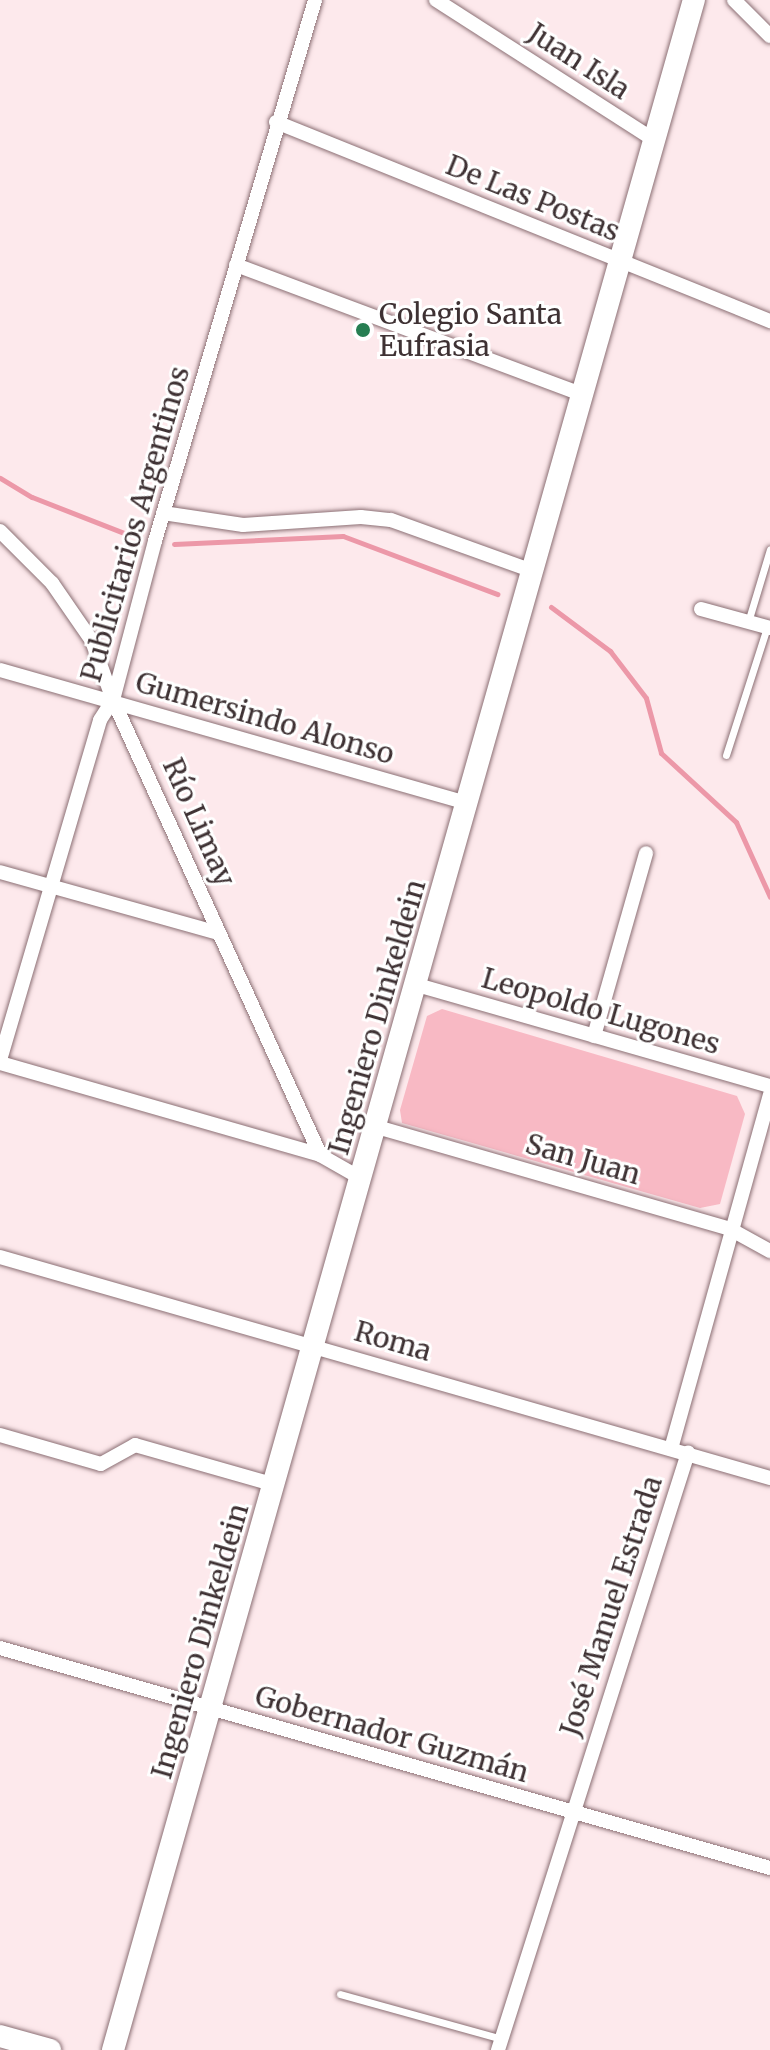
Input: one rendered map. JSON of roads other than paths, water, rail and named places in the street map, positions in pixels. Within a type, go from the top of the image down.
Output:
[{"type":"main road","name":"Ingeniero Dinkeldein","points":[[113,2050],[213,1710],[469,804],[618,260],[694,0]]},
{"type":"main road","points":[[0,2036],[50,2050]]},
{"type":"street","name":"Publicitarios Argentinos","points":[[0,1062],[100,720],[113,700],[163,513],[276,122],[315,0]]},
{"type":"street","name":"Juan Isla","points":[[436,0],[654,140]]},
{"type":"street","points":[[734,0],[770,36]]},
{"type":"street","name":"De Las Postas","points":[[276,122],[770,321]]},
{"type":"street","points":[[236,265],[581,394]]},
{"type":"street","points":[[163,513],[243,525],[361,517],[391,520],[533,571]]},
{"type":"street","name":"Río Limay","points":[[0,531],[52,583],[92,641],[113,700],[320,1155]]},
{"type":"street","points":[[701,609],[768,628]]},
{"type":"street","name":"Gumersindo Alonso","points":[[0,670],[469,804]]},
{"type":"street","points":[[594,1036],[646,853]]},
{"type":"street","points":[[0,872],[219,933]]},
{"type":"street","name":"Leopoldo Lugones","points":[[417,985],[770,1086]]},
{"type":"street","points":[[0,1062],[320,1155],[362,1179]]},
{"type":"street","name":"José Manuel Estrada","points":[[671,1449],[730,1229],[770,1095]]},
{"type":"street","name":"San Juan","points":[[377,1127],[730,1229],[770,1251]]},
{"type":"street","name":"Roma","points":[[0,1257],[770,1478]]},
{"type":"street","points":[[0,1435],[101,1464],[135,1445],[275,1485]]},
{"type":"street","name":"José Manuel Estrada","points":[[500,2044],[688,1453]]},
{"type":"street","name":"Gobernador Guzmán","points":[[0,1648],[770,1868]]},
{"type":"lane","points":[[748,622],[770,549]]},
{"type":"lane","points":[[726,755],[768,628]]},
{"type":"lane","points":[[340,1994],[500,2044]]},
{"type":"waterway","points":[[0,478],[32,497],[129,535]]},
{"type":"waterway","points":[[174,544],[343,536],[497,594]]},
{"type":"waterway","points":[[551,607],[610,651],[646,698],[661,753],[736,822],[770,897]]},
{"type":"place","name":"Colegio Santa Eufrasia","points":[[363,330]]}]
